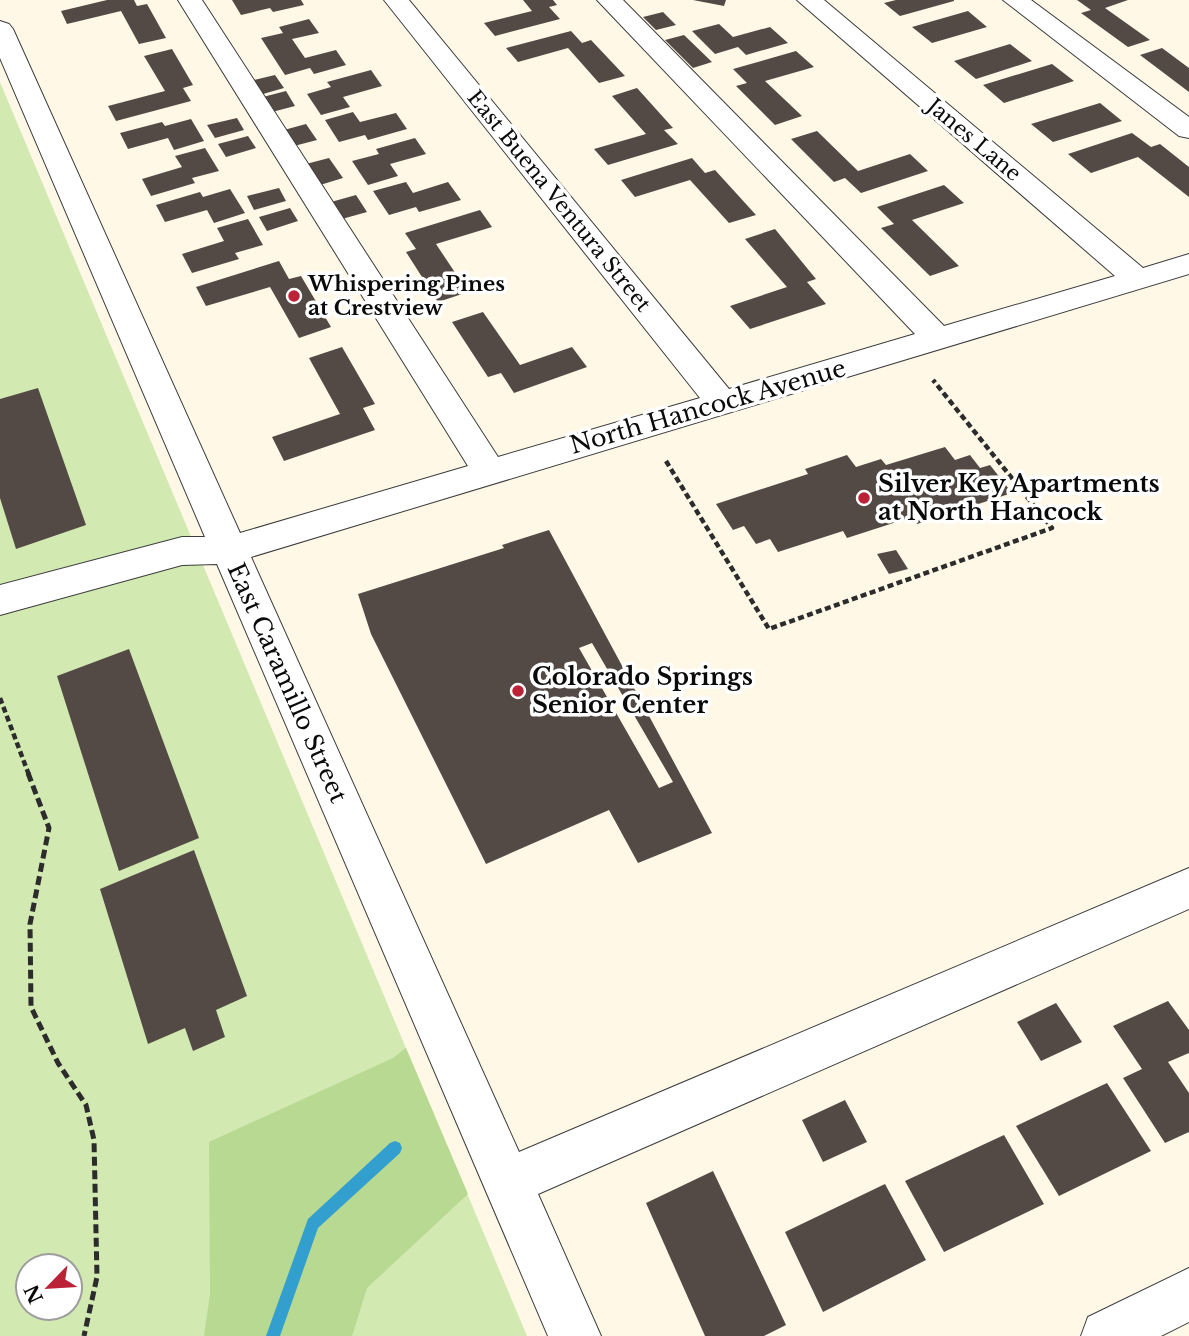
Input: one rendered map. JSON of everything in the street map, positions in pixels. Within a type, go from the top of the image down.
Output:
[{"type":"street","points":[[190,0],[489,471]]},
{"type":"street","name":"East Buena Ventura Street","points":[[396,0],[722,403]]},
{"type":"street","points":[[609,0],[938,339]]},
{"type":"street","name":"Janes Lane","points":[[809,0],[1138,279]]},
{"type":"street","points":[[1015,0],[1189,130]]},
{"type":"street","name":"East Caramillo Street","points":[[0,29],[575,1336]]},
{"type":"street","name":"North Hancock Avenue","points":[[0,600],[182,551],[228,550],[1189,264]]},
{"type":"street","points":[[508,1182],[1189,888]]},
{"type":"street","points":[[1107,1336],[1189,1294]]},
{"type":"path","points":[[666,461],[769,629],[1052,528],[933,380]]},
{"type":"path","points":[[0,698],[49,828],[30,924],[31,1006],[58,1063],[86,1105],[94,1140],[97,1277],[84,1336]]},
{"type":"green space","points":[[0,82],[527,1336],[0,1336]]},
{"type":"green space","points":[[406,1048],[468,1194],[367,1288],[352,1336],[204,1336],[210,1294],[209,1142],[393,1058]]},
{"type":"building","points":[[107,0],[134,0],[137,6],[147,4],[166,38],[139,44],[121,11],[67,24],[61,11]]},
{"type":"building","points":[[232,0],[301,0],[304,5],[273,12],[270,8],[241,15]]},
{"type":"building","points":[[523,0],[553,0],[557,5],[549,7],[560,19],[495,36],[484,23],[532,11]]},
{"type":"building","points":[[693,0],[726,0],[724,6]]},
{"type":"building","points":[[896,0],[954,1],[900,16],[884,3]]},
{"type":"building","points":[[1077,0],[1128,0],[1105,8],[1150,40],[1128,47],[1081,13],[1091,10]]},
{"type":"building","points":[[968,11],[987,27],[932,43],[912,27]]},
{"type":"building","points":[[663,12],[676,25],[656,30],[643,17]]},
{"type":"building","points":[[309,19],[319,33],[292,39],[305,58],[336,50],[346,65],[314,74],[310,68],[285,75],[261,38],[283,33],[279,27]]},
{"type":"building","points":[[719,24],[733,37],[770,27],[788,43],[746,55],[738,47],[715,54],[692,31]]},
{"type":"building","points":[[571,31],[582,43],[591,40],[625,76],[599,83],[568,48],[518,62],[506,48]]},
{"type":"building","points":[[684,35],[712,62],[693,68],[665,40]]},
{"type":"building","points":[[1010,44],[1032,61],[976,79],[954,61]]},
{"type":"building","points":[[1162,48],[1189,68],[1189,92],[1140,55]]},
{"type":"building","points":[[172,49],[193,85],[183,88],[191,101],[116,121],[108,106],[165,91],[144,56]]},
{"type":"building","points":[[796,51],[814,67],[765,81],[802,116],[775,125],[736,86],[747,83],[733,69]]},
{"type":"building","points":[[1052,64],[1074,81],[1004,103],[983,85]]},
{"type":"building","points":[[371,70],[382,86],[343,97],[350,107],[321,115],[307,94],[331,87],[327,82]]},
{"type":"building","points":[[275,75],[284,88],[263,94],[254,80]]},
{"type":"building","points":[[637,88],[673,128],[664,130],[678,144],[608,165],[594,149],[646,134],[612,96]]},
{"type":"building","points":[[286,91],[295,106],[272,112],[263,97]]},
{"type":"building","points":[[1100,103],[1122,121],[1053,142],[1031,124]]},
{"type":"building","points":[[353,112],[360,122],[396,113],[407,129],[368,140],[365,135],[339,142],[325,120]]},
{"type":"building","points":[[237,118],[244,130],[215,138],[207,125]]},
{"type":"building","points":[[191,119],[204,141],[174,150],[168,138],[128,149],[120,133],[162,122],[165,126]]},
{"type":"building","points":[[306,124],[317,140],[294,146],[284,130]]},
{"type":"building","points":[[817,131],[858,171],[910,154],[928,171],[861,193],[845,178],[834,182],[791,139]]},
{"type":"building","points":[[1132,133],[1151,147],[1160,144],[1189,167],[1189,197],[1138,157],[1091,173],[1068,154]]},
{"type":"building","points":[[248,136],[256,148],[226,157],[218,144]]},
{"type":"building","points":[[415,138],[426,154],[390,164],[398,176],[368,185],[352,161],[379,154],[376,149]]},
{"type":"building","points":[[205,148],[219,171],[192,178],[195,183],[151,196],[142,179],[182,167],[175,156]]},
{"type":"building","points":[[329,158],[343,178],[320,185],[306,164]]},
{"type":"building","points":[[692,158],[705,173],[715,170],[756,215],[729,223],[690,180],[635,197],[621,180]]},
{"type":"building","points":[[406,182],[413,193],[448,182],[461,200],[419,212],[416,207],[389,215],[373,191]]},
{"type":"building","points":[[944,185],[964,203],[912,220],[959,266],[930,276],[881,228],[894,224],[877,207]]},
{"type":"building","points":[[279,188],[286,201],[254,210],[247,196]]},
{"type":"building","points":[[230,189],[245,213],[214,223],[207,210],[165,222],[156,205],[200,192],[203,197]]},
{"type":"building","points":[[356,195],[367,212],[342,219],[331,202]]},
{"type":"building","points":[[290,208],[298,221],[267,231],[259,217]]},
{"type":"building","points":[[480,210],[492,227],[436,244],[468,292],[438,302],[406,252],[416,249],[405,233]]},
{"type":"building","points":[[248,219],[263,245],[235,253],[239,259],[192,273],[182,254],[224,241],[217,228]]},
{"type":"building","points":[[775,229],[816,279],[807,282],[826,304],[750,329],[730,306],[787,287],[745,239]]},
{"type":"building","name":"Whispering Pines at Crestview","points":[[279,261],[289,279],[301,276],[331,327],[299,338],[270,287],[206,306],[196,287]]},
{"type":"building","points":[[483,312],[520,365],[572,347],[587,367],[514,393],[501,373],[488,377],[452,322]]},
{"type":"building","points":[[342,347],[375,404],[363,408],[375,430],[284,461],[272,437],[340,414],[309,358]]},
{"type":"building","points":[[38,388],[86,525],[16,549],[0,498],[0,399]]},
{"type":"building","name":"Silver Key Apartments at North Hancock","points":[[945,447],[955,460],[970,455],[980,468],[990,465],[1012,493],[917,524],[912,517],[847,538],[843,531],[778,552],[770,539],[756,544],[744,526],[733,530],[716,504],[808,474],[805,469],[847,455],[856,467],[881,459],[886,465]]},
{"type":"building","points":[[549,530],[712,833],[638,863],[609,810],[486,864],[371,634],[358,594],[504,548],[502,545]],"holes":[[[592,643],[673,782],[659,788],[579,648]]]},
{"type":"building","points":[[896,550],[908,569],[889,574],[877,554]]},
{"type":"building","points":[[129,649],[199,838],[119,871],[57,676]]},
{"type":"building","points":[[194,850],[247,996],[216,1010],[225,1037],[193,1051],[185,1028],[148,1044],[100,889]]},
{"type":"building","points":[[1168,1001],[1189,1030],[1189,1053],[1168,1062],[1189,1093],[1189,1132],[1165,1143],[1123,1078],[1142,1069],[1113,1026]]},
{"type":"building","points":[[1056,1003],[1082,1042],[1041,1061],[1017,1022]]},
{"type":"building","points":[[1107,1083],[1151,1151],[1059,1196],[1016,1126]]},
{"type":"building","points":[[845,1100],[867,1142],[823,1162],[802,1120]]},
{"type":"building","points":[[1004,1135],[1044,1204],[944,1252],[905,1181]]},
{"type":"building","points":[[713,1171],[786,1325],[764,1336],[705,1336],[646,1203]]},
{"type":"building","points":[[885,1184],[926,1260],[823,1312],[785,1232]]},
{"type":"waterway","points":[[273,1336],[313,1224],[395,1148]]},
{"type":"place","name":"Whispering Pines at Crestview","points":[[294,296]]},
{"type":"place","name":"Silver Key Apartments at North Hancock","points":[[864,498]]},
{"type":"place","name":"Colorado Springs Senior Center","points":[[518,691]]}]
